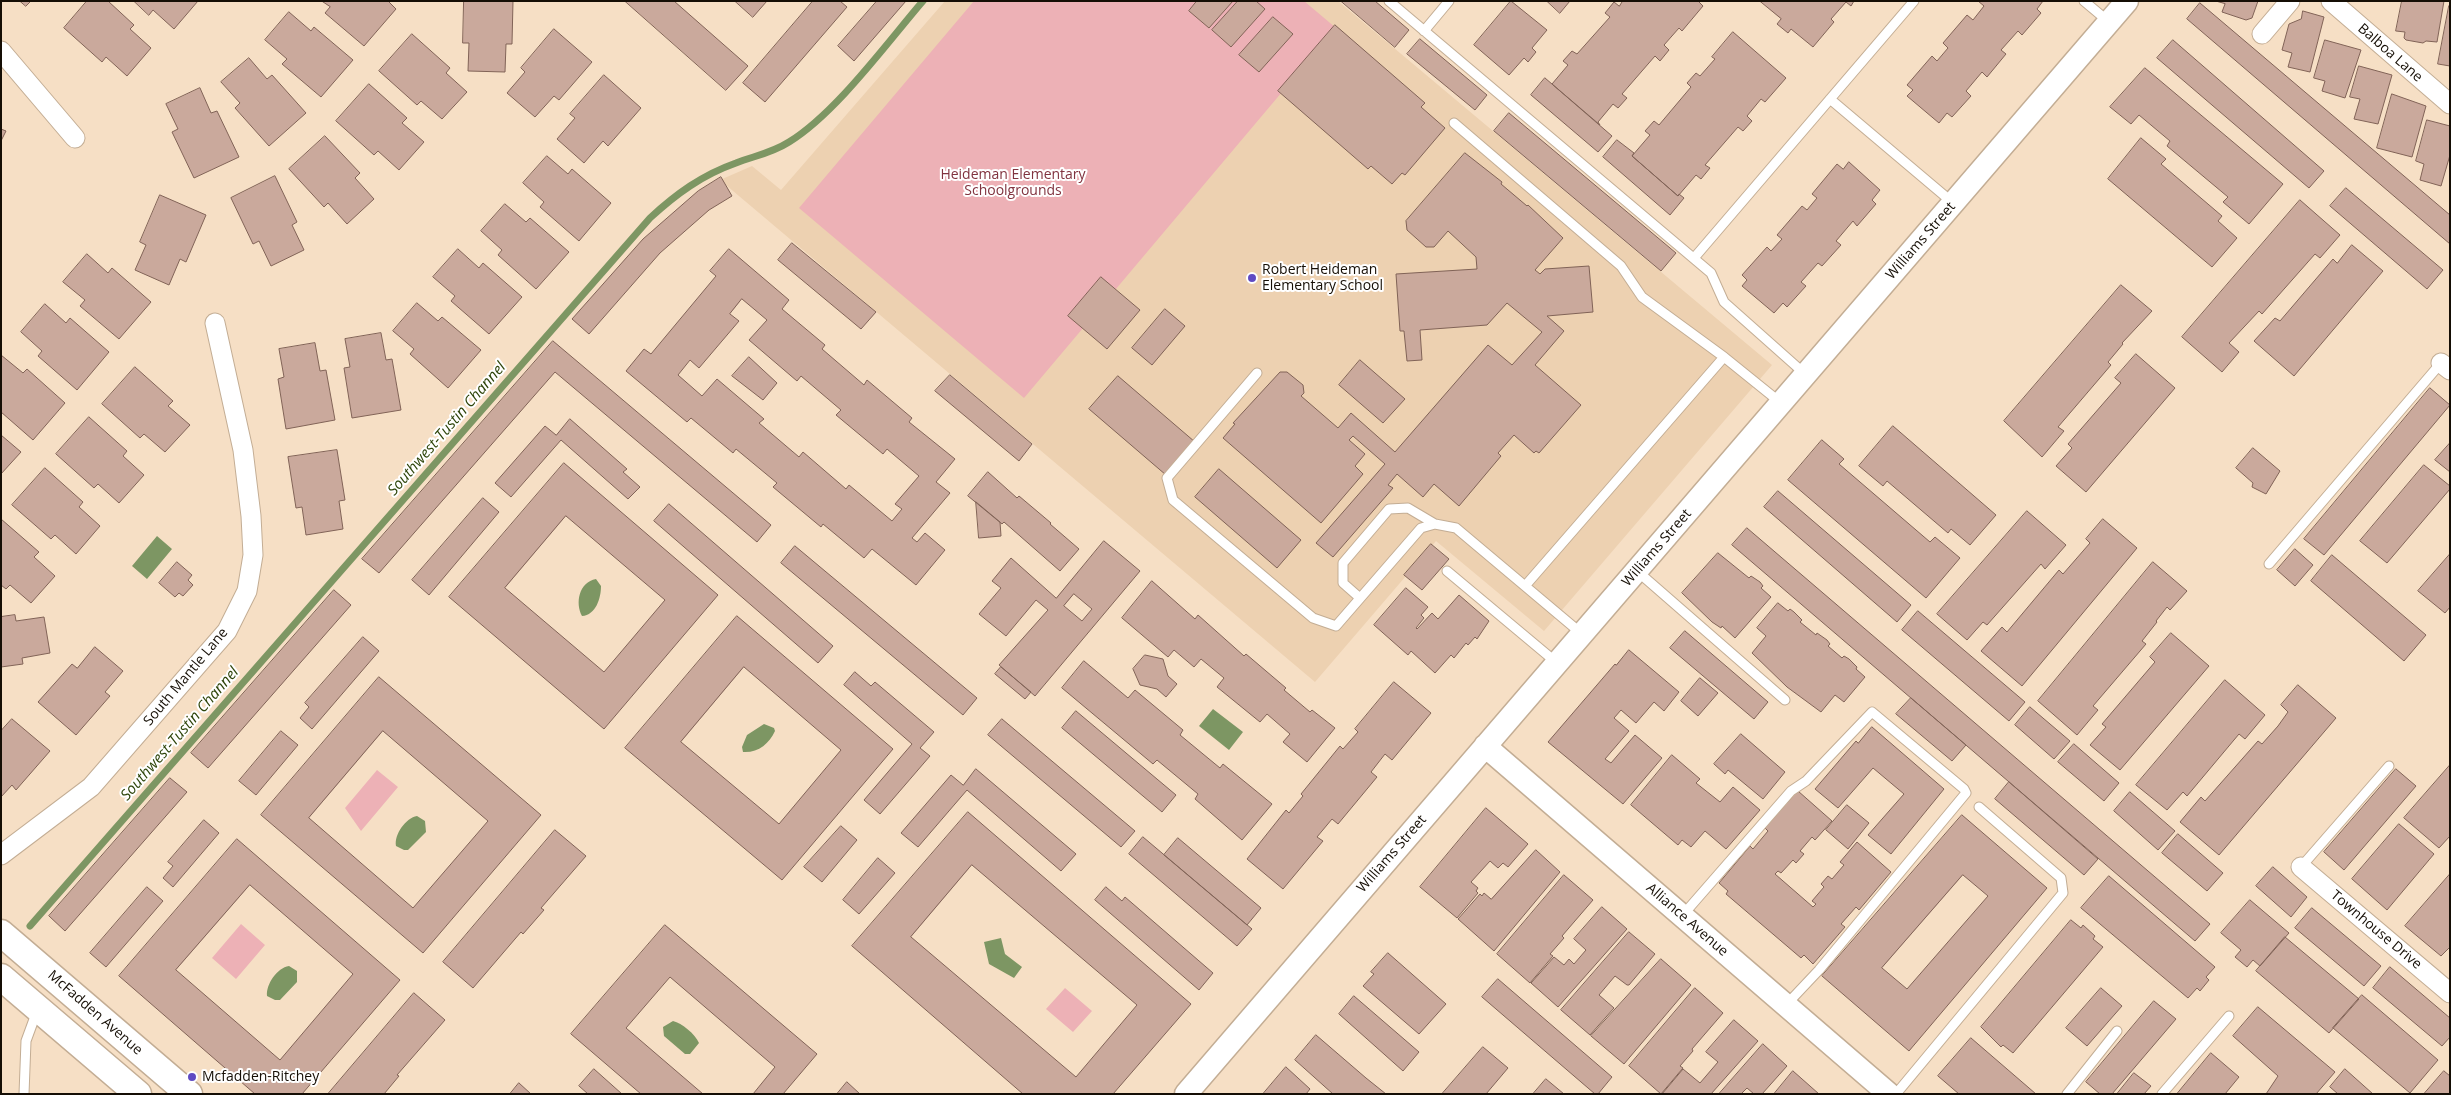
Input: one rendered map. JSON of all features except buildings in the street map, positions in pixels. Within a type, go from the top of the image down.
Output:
[{"type":"main road","name":"McFadden Avenue","points":[[1,932],[189,1094]]},
{"type":"main road","points":[[1,977],[138,1094]]},
{"type":"street","name":"Williams Street","points":[[1186,1094],[2127,1]]},
{"type":"street","points":[[2262,34],[2290,1]]},
{"type":"street","name":"Balboa Lane","points":[[2331,1],[2450,104]]},
{"type":"street","points":[[1,51],[75,138]]},
{"type":"street","name":"South Mantle Lane","points":[[1,855],[91,787],[227,631],[247,591],[253,555],[251,516],[243,450],[215,323]]},
{"type":"street","name":"Alliance Avenue","points":[[1485,746],[1890,1094]]},
{"type":"street","name":"Townhouse Drive","points":[[2302,867],[2450,993]]},
{"type":"lane","points":[[1389,1],[1711,273],[1724,302],[1806,375]]},
{"type":"lane","points":[[1424,31],[1449,1]]},
{"type":"lane","points":[[1694,258],[1914,1]]},
{"type":"lane","points":[[2084,1],[2110,22]]},
{"type":"lane","points":[[1830,99],[1953,203]]},
{"type":"lane","points":[[1454,123],[1621,266],[1642,297],[1724,356],[1781,404]]},
{"type":"lane","points":[[1525,586],[1724,356]]},
{"type":"lane","points":[[2269,564],[2446,367]]},
{"type":"lane","points":[[1257,373],[1167,478],[1173,500],[1313,618],[1336,626],[1421,528],[1435,524]]},
{"type":"lane","points":[[1360,598],[1343,583],[1343,563],[1389,509],[1408,508],[1435,524],[1456,528],[1582,634]]},
{"type":"lane","points":[[1637,570],[1785,700]]},
{"type":"lane","points":[[1447,571],[1557,664]]},
{"type":"lane","points":[[1682,916],[1791,792],[1806,781],[1872,712],[1964,789],[1966,793],[1819,970],[1786,1005]]},
{"type":"lane","points":[[2302,867],[2389,766]]},
{"type":"lane","points":[[1896,1094],[2063,894],[2061,878],[1979,808]]},
{"type":"lane","points":[[24,1094],[26,1041],[38,1010]]},
{"type":"lane","points":[[2162,1094],[2230,1016]]},
{"type":"lane","points":[[2066,1094],[2117,1031]]},
{"type":"shaded area","name":"Robert Heideman Elementary School","points":[[945,1],[1338,1],[1772,365],[1544,631],[1436,541],[1315,682],[720,180],[752,166],[781,190]]},
{"type":"shaded area","points":[[157,536],[172,549],[147,579],[132,566]]},
{"type":"shaded area","points":[[596,579],[601,586],[599,601],[591,613],[582,616],[579,605],[580,594],[586,584]]},
{"type":"shaded area","points":[[1213,709],[1243,732],[1229,750],[1199,726]]},
{"type":"shaded area","points":[[764,724],[774,728],[775,731],[770,740],[758,749],[743,752],[742,747],[747,735]]},
{"type":"shaded area","points":[[417,816],[425,821],[426,832],[408,850],[396,846],[397,837],[402,827],[413,817]]},
{"type":"shaded area","points":[[1001,938],[1005,954],[1022,967],[1014,978],[989,964],[984,942]]},
{"type":"shaded area","points":[[289,966],[297,971],[297,982],[280,1000],[267,996],[268,987],[273,977],[280,970]]},
{"type":"shaded area","points":[[673,1021],[688,1029],[699,1043],[690,1054],[685,1054],[664,1036],[663,1027]]},
{"type":"green space","name":"Heideman Elementary Schoolgrounds","points":[[974,1],[1304,1],[1336,28],[1024,398],[799,208]]},
{"type":"green space","points":[[377,770],[398,787],[361,831],[345,808]]},
{"type":"green space","points":[[241,924],[265,945],[236,979],[212,958]]},
{"type":"green space","points":[[1065,988],[1092,1011],[1073,1032],[1046,1009]]},
{"type":"waterway","name":"Southwest-Tustin Channel","points":[[30,926],[650,218],[680,193],[701,179],[724,168],[776,149],[807,129],[825,114],[860,77],[923,1]]},
{"type":"place","name":"Robert Heideman Elementary School","points":[[1252,278]]},
{"type":"place","name":"Mcfadden-Ritchey","points":[[192,1077]]}]
